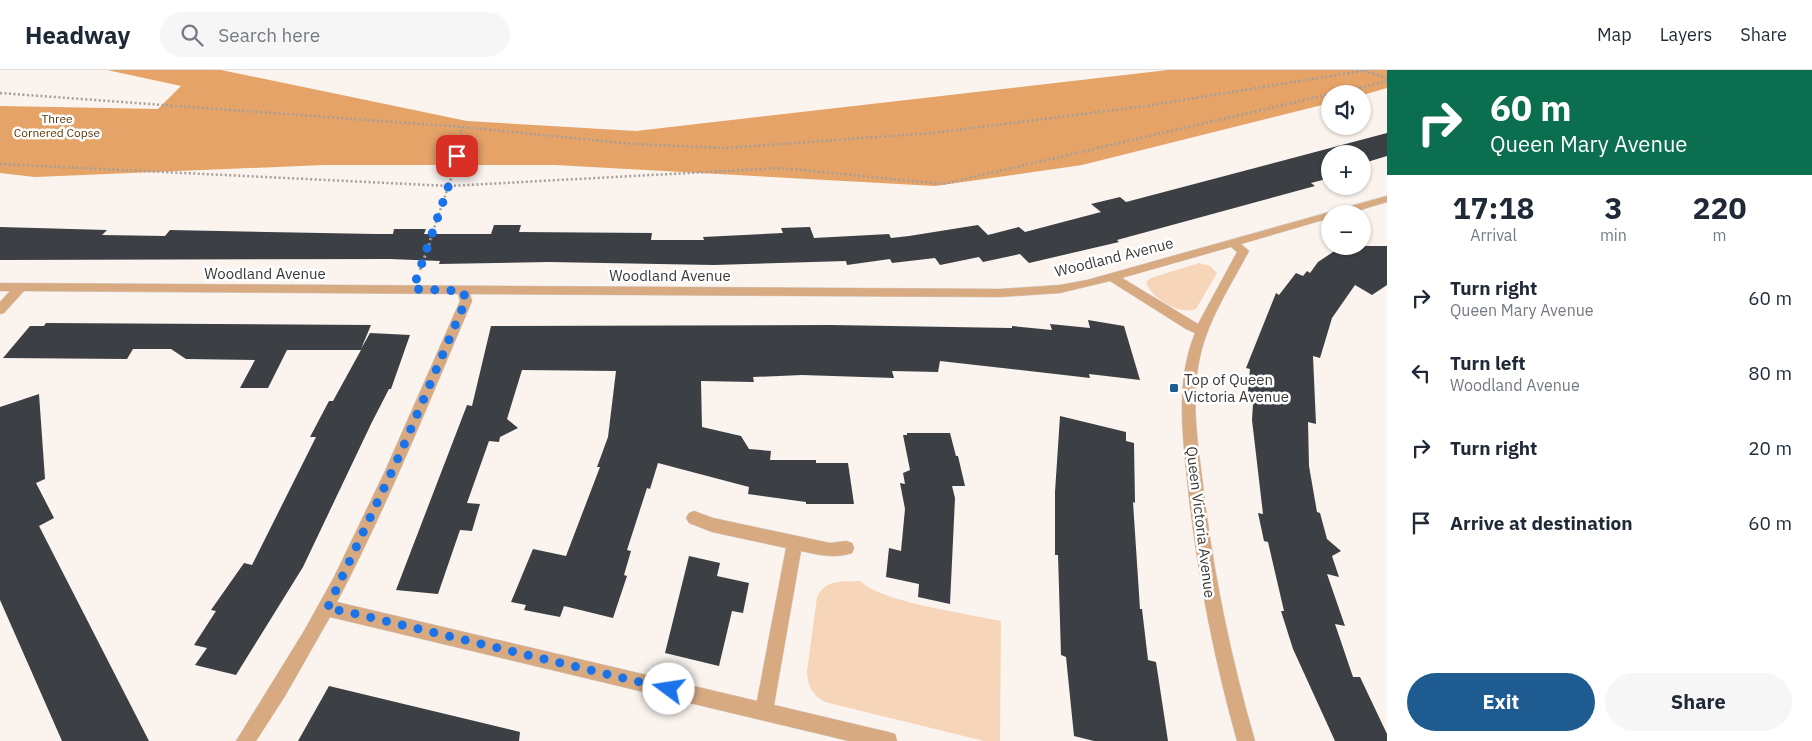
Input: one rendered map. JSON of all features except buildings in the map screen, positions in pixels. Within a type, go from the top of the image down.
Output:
[{"type":"street","points":[[1366,205],[1387,199]]},
{"type":"street","name":"Woodland Avenue","points":[[0,287],[1000,293],[1060,289],[1112,278],[1321,217]]},
{"type":"street","name":"Queen Victoria Avenue","points":[[1232,242],[1243,251],[1203,331],[1192,362],[1190,414],[1200,534],[1207,583],[1223,656],[1246,741]]},
{"type":"street","points":[[1112,278],[1190,326],[1203,331]]},
{"type":"street","points":[[0,310],[20,288]]},
{"type":"street","points":[[245,741],[285,680],[327,609],[401,452],[466,300],[463,291]]},
{"type":"street","points":[[694,518],[712,525],[830,550],[846,548]]},
{"type":"street","points":[[764,712],[795,543]]},
{"type":"street","points":[[327,609],[344,611],[888,741]]},
{"type":"path","points":[[1362,70],[1387,80]]},
{"type":"path","points":[[0,93],[462,127],[632,144],[726,148],[932,133],[1146,106],[1368,70]]},
{"type":"path","points":[[1367,85],[1387,80]]},
{"type":"path","points":[[0,164],[449,186],[780,168],[943,184],[1321,96]]},
{"type":"path","points":[[413,289],[449,186],[462,127]]},
{"type":"shaded area","points":[[1199,263],[1210,266],[1217,273],[1196,309],[1182,310],[1174,308],[1160,300],[1146,282],[1151,278]]},
{"type":"shaded area","points":[[860,581],[886,595],[905,601],[1001,621],[1000,741],[984,741],[825,702],[814,693],[809,685],[807,671],[817,597],[830,584]]},
{"type":"green space","name":"Three Cornered Copse","points":[[107,70],[221,70],[467,121],[636,131],[1168,70],[1387,70],[1387,88],[1371,93],[1371,85],[1321,85],[1321,105],[1082,165],[935,186],[555,165],[323,165],[35,177],[0,173],[0,106],[158,109],[181,86]]},
{"type":"place","name":"Top of Queen Victoria Avenue","points":[[1174,388]]},
{"type":"route","points":[[457,156],[444,203],[413,289],[463,291],[466,300],[401,452],[327,609],[344,611],[669,689]]}]
